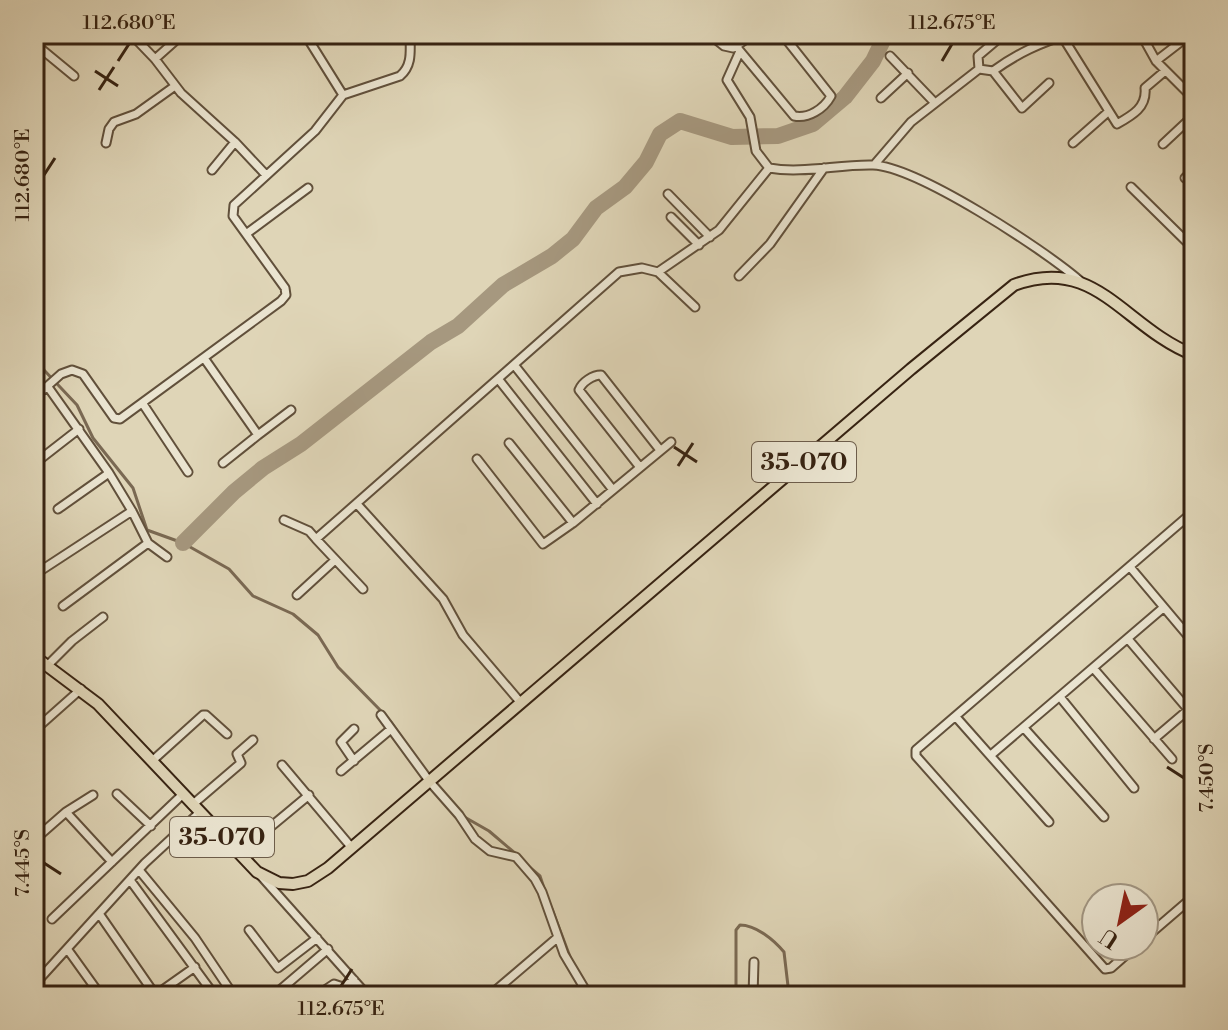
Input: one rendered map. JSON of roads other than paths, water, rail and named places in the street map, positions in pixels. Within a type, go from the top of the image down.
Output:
[{"type":"main road","name":"35-070","points":[[34,656],[81,689],[257,872],[279,883],[308,881],[434,779],[911,369],[1014,285],[1030,279],[1058,276],[1079,280]]},
{"type":"main road","points":[[1079,280],[1096,289],[1159,338],[1194,355]]},
{"type":"street","points":[[131,34],[175,86],[266,175]]},
{"type":"street","points":[[155,59],[183,34]]},
{"type":"street","points":[[305,34],[343,95]]},
{"type":"street","points":[[34,398],[61,374],[72,370],[83,374],[114,418],[126,417],[286,295],[285,288],[233,216],[232,210],[315,131],[343,95],[400,76],[406,71],[410,34]]},
{"type":"street","points":[[709,34],[724,46],[738,49],[794,116],[809,115],[828,103],[831,96],[782,34]]},
{"type":"street","points":[[754,34],[738,49],[727,80],[750,117],[756,151],[769,168]]},
{"type":"street","points":[[979,69],[978,56],[1004,34]]},
{"type":"street","points":[[1141,34],[1156,61],[1194,99]]},
{"type":"street","points":[[1156,61],[1191,34]]},
{"type":"street","points":[[993,71],[1015,55],[1065,35],[1115,123],[1120,123],[1143,105],[1145,88],[1165,71]]},
{"type":"street","points":[[34,43],[74,76]]},
{"type":"street","points":[[890,56],[935,103]]},
{"type":"street","points":[[874,165],[910,123],[979,69],[993,71],[1022,108],[1049,83]]},
{"type":"street","points":[[881,98],[908,73]]},
{"type":"street","points":[[106,143],[114,122],[136,114],[175,86]]},
{"type":"street","points":[[1073,143],[1108,112]]},
{"type":"street","points":[[1163,144],[1194,115]]},
{"type":"street","points":[[212,170],[235,142]]},
{"type":"street","points":[[769,168],[874,165],[893,168],[989,218],[1079,280]]},
{"type":"street","points":[[658,272],[710,237],[728,220],[769,168]]},
{"type":"street","points":[[739,276],[770,244],[824,168]]},
{"type":"street","points":[[1185,178],[1194,169]]},
{"type":"street","points":[[1131,187],[1194,249]]},
{"type":"street","points":[[246,234],[308,188]]},
{"type":"street","points":[[668,194],[710,237]]},
{"type":"street","points":[[671,217],[699,245]]},
{"type":"street","points":[[316,539],[619,272],[642,268],[658,272],[695,307]]},
{"type":"street","points":[[204,358],[258,435]]},
{"type":"street","points":[[515,366],[613,490]]},
{"type":"street","points":[[639,466],[579,390],[580,386],[595,375],[601,375],[660,450]]},
{"type":"street","points":[[499,380],[597,504]]},
{"type":"street","points":[[48,386],[109,473],[148,543],[167,557]]},
{"type":"street","points":[[143,404],[188,472]]},
{"type":"street","points":[[223,463],[291,410]]},
{"type":"street","points":[[34,464],[79,429]]},
{"type":"street","points":[[477,459],[543,544],[671,442]]},
{"type":"street","points":[[509,443],[573,523]]},
{"type":"street","points":[[58,509],[109,473]]},
{"type":"street","points":[[357,504],[443,599],[463,635],[521,703]]},
{"type":"street","points":[[34,575],[132,511]]},
{"type":"street","points":[[1080,941],[916,756],[916,750],[1194,511]]},
{"type":"street","points":[[284,520],[309,531],[363,589]]},
{"type":"street","points":[[63,606],[148,543]]},
{"type":"street","points":[[297,595],[334,561]]},
{"type":"street","points":[[1130,567],[1194,643]]},
{"type":"street","points":[[991,755],[1163,608]]},
{"type":"street","points":[[48,665],[103,617]]},
{"type":"street","points":[[1128,639],[1194,717]]},
{"type":"street","points":[[1094,669],[1172,759]]},
{"type":"street","points":[[36,729],[81,689]]},
{"type":"street","points":[[1060,697],[1134,788]]},
{"type":"street","points":[[1154,739],[1194,700]]},
{"type":"street","points":[[152,761],[205,714],[227,734]]},
{"type":"street","points":[[381,715],[434,779],[482,847],[516,857],[535,879],[557,938],[584,995]]},
{"type":"street","points":[[956,717],[1049,822]]},
{"type":"street","points":[[1024,728],[1104,817]]},
{"type":"street","points":[[354,729],[341,742],[354,761]]},
{"type":"street","points":[[341,771],[391,729]]},
{"type":"street","points":[[34,985],[241,763],[237,754],[253,740]]},
{"type":"street","points":[[282,765],[352,848]]},
{"type":"street","points":[[117,794],[151,826]]},
{"type":"street","points":[[52,919],[183,794]]},
{"type":"street","points":[[34,840],[66,812],[93,795]]},
{"type":"street","points":[[238,854],[309,795]]},
{"type":"street","points":[[66,812],[112,862]]},
{"type":"street","points":[[139,870],[195,938],[234,996]]},
{"type":"street","points":[[257,872],[368,996]]},
{"type":"street","points":[[130,880],[215,996]]},
{"type":"street","points":[[1160,925],[1194,896]]},
{"type":"street","points":[[100,915],[155,996],[195,967]]},
{"type":"street","points":[[249,930],[278,968],[317,938]]},
{"type":"street","points":[[489,996],[557,938]]},
{"type":"street","points":[[273,996],[328,949]]},
{"type":"street","points":[[68,950],[101,996]]},
{"type":"street","points":[[753,996],[754,962]]},
{"type":"street","points":[[1099,962],[1105,969],[1118,962]]},
{"type":"street","points":[[316,996],[334,984],[343,987],[354,980]]},
{"type":"waterway","points":[[183,543],[263,468],[301,444],[431,342],[458,326],[503,285],[552,256],[573,239],[596,208],[625,187],[646,162],[660,134],[680,121],[732,137],[778,136],[813,124],[845,97],[873,61],[886,34]]},
{"type":"waterway","points":[[34,342],[44,370],[77,405],[93,438],[133,488],[147,530],[183,543],[229,569],[253,596],[293,614],[318,635],[338,667],[383,713]]},
{"type":"waterway","points":[[391,722],[421,765]]},
{"type":"waterway","points":[[461,815],[489,831],[516,854]]},
{"type":"waterway","points":[[527,865],[540,876],[545,891]]},
{"type":"waterway","points":[[552,909],[572,962]]},
{"type":"waterway","points":[[736,996],[736,930],[740,925],[764,934],[784,952],[792,996]]}]
